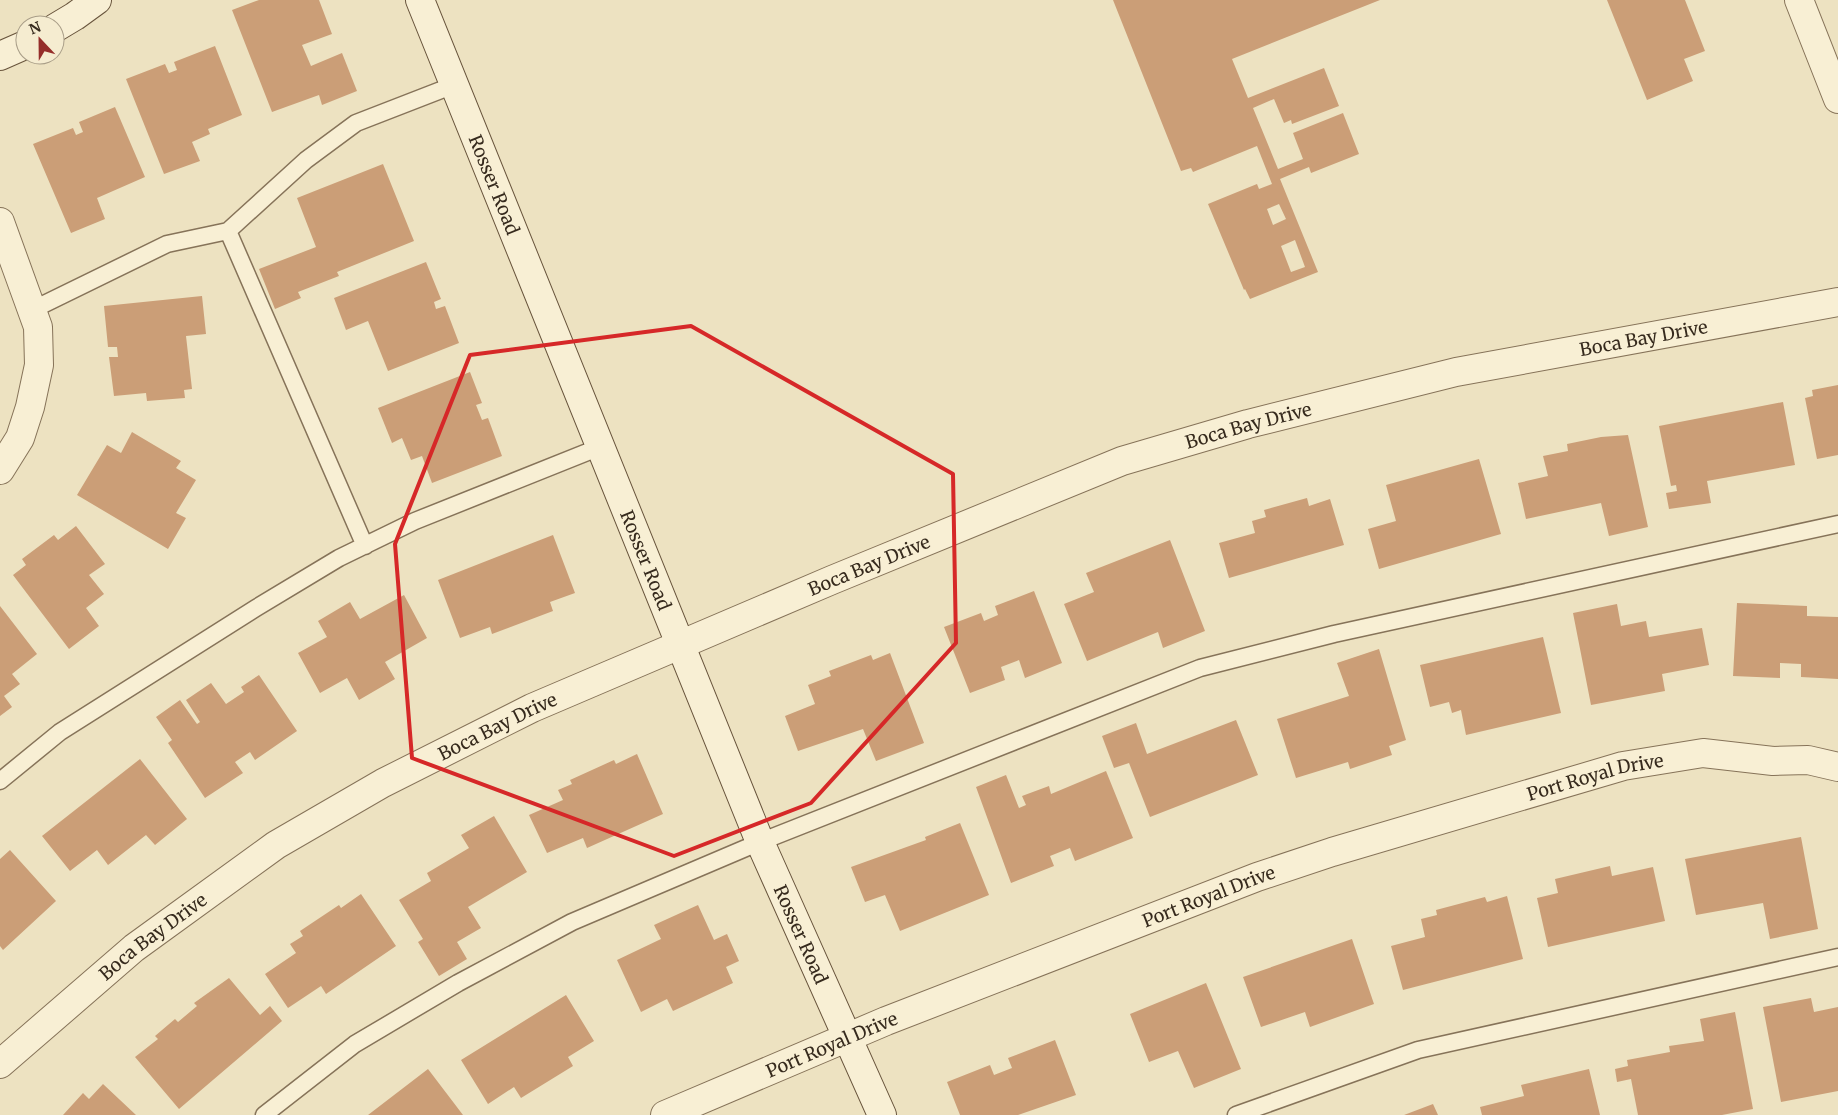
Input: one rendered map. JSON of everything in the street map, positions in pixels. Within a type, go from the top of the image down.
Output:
[{"type":"street","points":[[65,22],[97,0]]},
{"type":"street","name":"Rosser Road","points":[[420,0],[760,842],[882,1115]]},
{"type":"street","points":[[1799,0],[1837,96]]},
{"type":"street","points":[[0,56],[15,49]]},
{"type":"street","points":[[0,222],[38,328],[40,365],[30,408],[20,438],[0,470]]},
{"type":"street","name":"Boca Bay Drive","points":[[0,1064],[134,948],[276,845],[383,783],[532,708],[832,580],[1122,461],[1248,424],[1456,372],[1838,302]]},
{"type":"street","name":"Port Royal Drive","points":[[664,1115],[886,1021],[1167,911],[1257,877],[1332,852],[1623,766],[1703,752],[1773,761],[1808,760],[1838,767]]},
{"type":"lane","points":[[32,310],[167,244],[228,231],[306,160],[356,123],[454,85]]},
{"type":"lane","points":[[228,231],[365,546]]},
{"type":"lane","points":[[0,781],[60,732],[339,558],[415,522],[600,447]]},
{"type":"lane","points":[[264,1115],[355,1044],[458,983],[572,922],[760,842],[1200,668],[1334,634],[1838,524]]},
{"type":"lane","points":[[1236,1115],[1418,1050],[1838,957]]},
{"type":"highlighted area","points":[[691,326],[953,474],[956,643],[811,803],[674,856],[412,758],[395,544],[470,355]]},
{"type":"building","points":[[259,0],[319,0],[332,34],[302,45],[311,66],[342,53],[357,91],[322,105],[319,95],[272,112],[232,10]]},
{"type":"building","points":[[1113,0],[1380,0],[1232,59],[1248,98],[1324,68],[1339,106],[1292,124],[1291,120],[1284,123],[1274,99],[1253,108],[1278,169],[1303,159],[1293,133],[1343,113],[1359,154],[1311,173],[1309,167],[1280,179],[1318,272],[1250,299],[1244,290],[1208,204],[1257,184],[1259,189],[1272,184],[1257,146],[1193,172],[1191,168],[1181,171]],"holes":[[[1279,204],[1286,219],[1273,225],[1267,209]],[[1295,240],[1305,267],[1291,272],[1281,246]]]},
{"type":"building","points":[[1607,0],[1685,0],[1705,51],[1684,59],[1693,81],[1647,100]]},
{"type":"building","points":[[215,46],[242,115],[208,129],[210,134],[192,142],[200,161],[164,174],[126,79],[165,64],[169,73],[177,70],[174,62]]},
{"type":"building","points":[[115,107],[145,177],[97,198],[105,219],[71,233],[33,144],[73,128],[76,135],[83,132],[79,122]]},
{"type":"building","points":[[383,164],[414,241],[337,272],[339,276],[298,292],[301,298],[275,309],[259,269],[316,247],[297,198]]},
{"type":"building","points":[[426,262],[441,299],[434,302],[436,309],[445,306],[459,343],[388,371],[368,321],[346,330],[334,298]]},
{"type":"building","points":[[202,296],[206,334],[186,336],[192,389],[184,390],[185,398],[147,401],[146,393],[114,396],[109,357],[118,357],[117,347],[108,347],[104,306]]},
{"type":"building","points":[[470,372],[482,403],[476,405],[482,420],[488,418],[502,456],[432,483],[422,456],[411,460],[402,438],[392,443],[378,408]]},
{"type":"building","points":[[1838,385],[1838,455],[1817,459],[1805,398],[1813,396],[1812,390]]},
{"type":"building","points":[[1783,402],[1795,465],[1707,481],[1711,503],[1669,509],[1666,493],[1677,491],[1676,485],[1671,486],[1659,426]]},
{"type":"building","points":[[132,432],[181,461],[176,468],[196,480],[176,513],[186,518],[168,549],[77,495],[107,445],[121,453]]},
{"type":"building","points":[[1628,435],[1648,527],[1609,536],[1601,503],[1526,519],[1518,483],[1548,476],[1543,456],[1568,451],[1567,444],[1601,437]]},
{"type":"building","points":[[1479,459],[1501,534],[1379,569],[1368,529],[1396,521],[1386,485]]},
{"type":"building","points":[[1307,498],[1309,506],[1330,499],[1344,545],[1229,578],[1219,543],[1255,533],[1252,521],[1266,517],[1264,510]]},
{"type":"building","points":[[76,526],[105,564],[89,575],[104,594],[86,608],[99,626],[69,649],[13,575],[26,565],[22,559],[54,535],[58,540]]},
{"type":"building","points":[[553,535],[575,593],[550,602],[553,611],[492,634],[490,627],[460,638],[438,580]]},
{"type":"building","points":[[1170,540],[1205,631],[1163,648],[1158,632],[1087,661],[1064,604],[1094,592],[1086,573]]},
{"type":"building","points":[[1034,591],[1062,663],[1025,678],[1019,660],[1001,667],[1005,680],[970,693],[944,627],[981,613],[984,621],[998,615],[995,606]]},
{"type":"building","points":[[404,595],[427,638],[385,662],[395,679],[359,700],[347,678],[320,693],[298,653],[327,637],[318,621],[350,602],[360,619]]},
{"type":"building","points":[[1737,603],[1807,606],[1807,616],[1838,617],[1838,679],[1801,677],[1801,664],[1780,663],[1780,678],[1733,676]]},
{"type":"building","points":[[1617,604],[1621,626],[1646,621],[1649,637],[1702,628],[1709,665],[1662,674],[1665,691],[1591,705],[1573,613]]},
{"type":"building","points":[[0,606],[37,654],[12,674],[20,684],[4,696],[12,707],[0,716]]},
{"type":"building","points":[[1543,637],[1561,713],[1466,735],[1461,710],[1452,713],[1449,702],[1430,707],[1420,665]]},
{"type":"building","points":[[1379,649],[1406,740],[1389,746],[1392,755],[1350,769],[1348,762],[1296,778],[1277,719],[1349,696],[1337,663]]},
{"type":"building","points":[[890,653],[924,743],[876,761],[863,729],[798,751],[785,716],[815,704],[808,685],[831,676],[829,671],[871,655],[873,660]]},
{"type":"building","points":[[259,675],[297,731],[255,760],[250,752],[235,762],[243,773],[205,798],[168,743],[172,740],[156,717],[180,700],[197,724],[200,722],[186,700],[211,683],[226,704],[244,692],[241,687]]},
{"type":"building","points":[[1236,720],[1258,775],[1150,817],[1129,763],[1114,768],[1102,736],[1136,723],[1147,754]]},
{"type":"building","points":[[637,754],[663,814],[587,848],[583,838],[547,853],[529,815],[563,800],[558,790],[572,784],[570,780],[614,760],[616,764]]},
{"type":"building","points":[[140,759],[187,819],[155,845],[146,835],[108,865],[97,850],[70,871],[42,836]]},
{"type":"building","points":[[1106,771],[1133,838],[1075,861],[1070,848],[1050,856],[1054,866],[1011,883],[976,787],[1006,775],[1019,808],[1026,805],[1022,796],[1049,786],[1051,794]]},
{"type":"building","points":[[494,816],[527,872],[468,907],[481,928],[457,942],[467,959],[439,976],[418,942],[423,939],[399,900],[431,881],[427,873],[469,848],[461,835]]},
{"type":"building","points":[[960,823],[989,895],[900,931],[885,895],[865,902],[851,867],[926,840],[925,837]]},
{"type":"building","points":[[1801,837],[1818,929],[1770,939],[1763,903],[1696,915],[1685,859]]},
{"type":"building","points":[[10,850],[56,901],[3,950],[0,946],[0,859]]},
{"type":"building","points":[[1610,866],[1612,876],[1653,867],[1665,921],[1548,947],[1537,898],[1558,893],[1555,879]]},
{"type":"building","points":[[361,894],[396,946],[326,994],[321,986],[288,1008],[265,974],[296,953],[290,944],[303,936],[300,931],[339,905],[341,908]]},
{"type":"building","points":[[1507,896],[1523,959],[1403,990],[1391,946],[1425,937],[1421,919],[1437,915],[1436,910],[1485,897],[1487,902]]},
{"type":"building","points":[[698,905],[714,940],[727,934],[739,961],[726,967],[733,983],[673,1011],[667,999],[641,1012],[617,960],[661,939],[654,925]]},
{"type":"building","points":[[1352,939],[1374,1004],[1310,1027],[1305,1012],[1261,1027],[1243,977]]},
{"type":"building","points":[[229,978],[260,1015],[270,1006],[282,1021],[179,1109],[135,1057],[158,1039],[155,1036],[175,1019],[178,1022],[197,1006],[194,1003]]},
{"type":"building","points":[[1206,983],[1241,1069],[1194,1088],[1178,1051],[1149,1062],[1130,1014]]},
{"type":"building","points":[[566,995],[594,1041],[568,1057],[573,1066],[521,1098],[514,1087],[488,1104],[461,1060]]},
{"type":"building","points":[[1811,998],[1814,1012],[1838,1007],[1838,1091],[1781,1102],[1763,1007]]},
{"type":"building","points":[[1735,1012],[1753,1109],[1722,1115],[1638,1115],[1631,1079],[1617,1082],[1615,1069],[1628,1066],[1627,1060],[1670,1052],[1669,1046],[1704,1041],[1700,1019]]},
{"type":"building","points":[[1055,1040],[1076,1095],[1018,1115],[960,1115],[947,1082],[990,1065],[994,1075],[1012,1068],[1008,1058]]},
{"type":"building","points":[[428,1069],[463,1115],[368,1115]]},
{"type":"building","points":[[1589,1069],[1600,1115],[1482,1115],[1480,1107],[1524,1096],[1521,1085]]},
{"type":"building","points":[[103,1084],[136,1115],[63,1115],[83,1093],[89,1099]]},
{"type":"building","points":[[1433,1104],[1438,1115],[1404,1115]]}]
